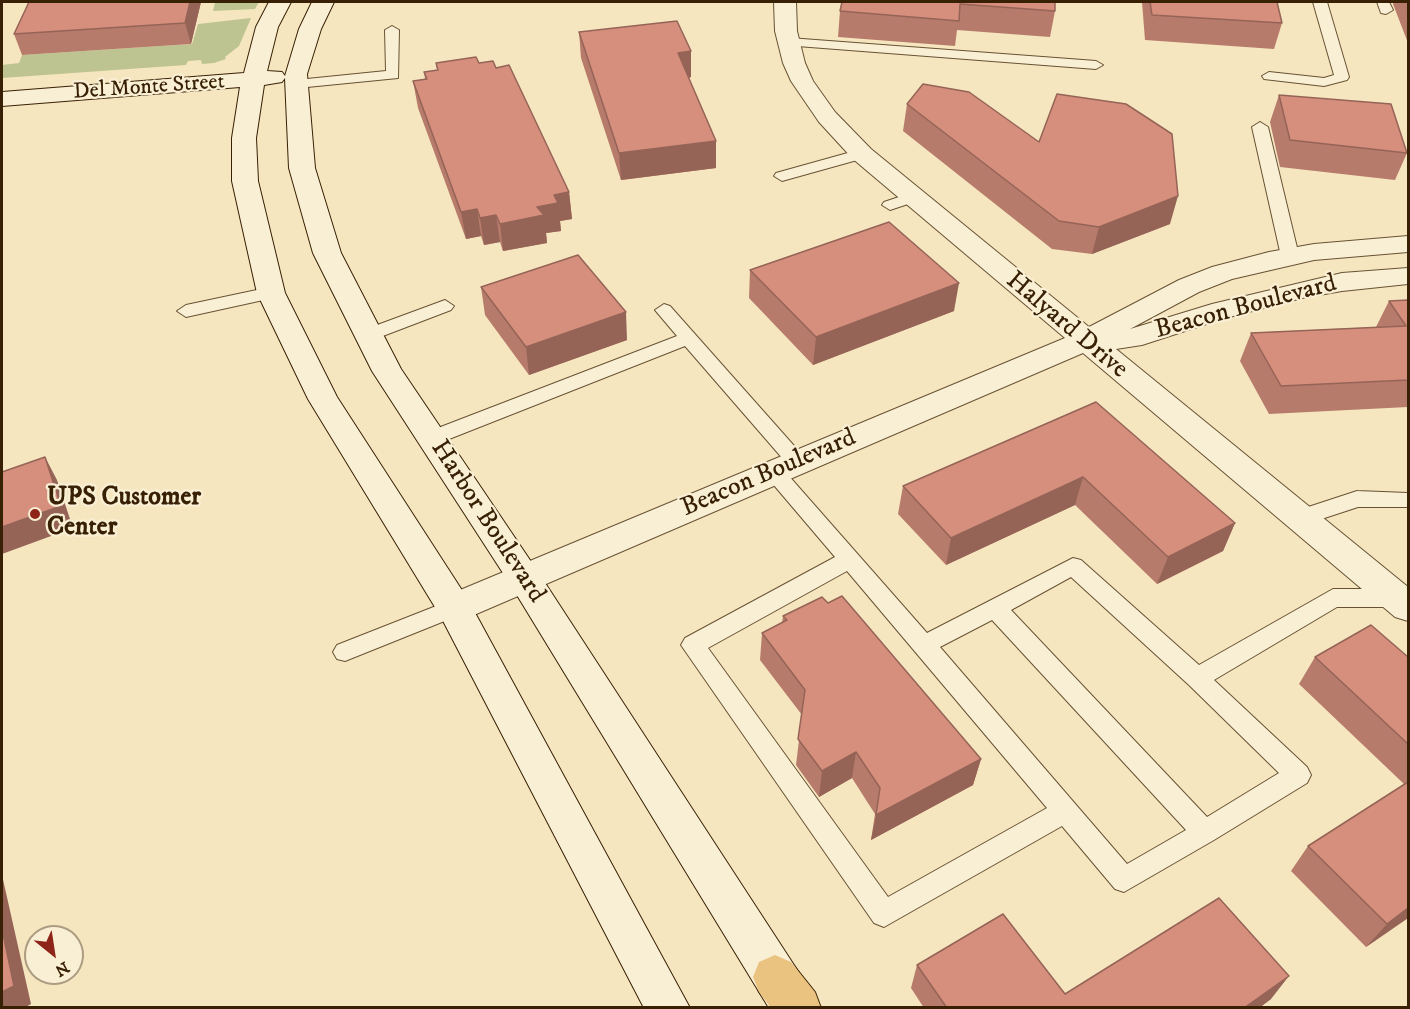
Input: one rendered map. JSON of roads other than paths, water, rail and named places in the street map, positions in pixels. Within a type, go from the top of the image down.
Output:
[{"type":"main road","points":[[280,2],[267,27],[253,80],[244,138],[245,181],[271,293],[323,399],[453,608],[668,1008]]},
{"type":"main road","name":"Harbor Boulevard","points":[[323,2],[310,29],[297,79],[302,168],[327,253],[387,371],[524,578],[790,997]]},
{"type":"main road","name":"Halyard Drive","points":[[785,2],[789,42],[802,81],[827,117],[862,154],[901,201],[1084,341],[1300,519],[1405,601]]},
{"type":"main road","name":"Del Monte Street","points":[[2,99],[253,80],[297,79]]},
{"type":"main road","name":"Beacon Boulevard","points":[[453,608],[1084,341],[1189,286],[1222,273],[1290,256],[1364,246],[1408,244]]},
{"type":"main road","name":"Beacon Boulevard","points":[[1084,341],[1132,338],[1212,313],[1300,290],[1342,282],[1408,276]]},
{"type":"lane","points":[[1269,76],[1324,82],[1342,76],[1320,2]]},
{"type":"lane","points":[[297,79],[393,75],[392,30]]},
{"type":"lane","points":[[789,42],[1096,65]]},
{"type":"lane","points":[[1260,127],[1290,256]]},
{"type":"lane","points":[[782,176],[862,154]]},
{"type":"lane","points":[[186,311],[271,293]]},
{"type":"lane","points":[[368,335],[445,306]]},
{"type":"lane","points":[[664,310],[689,338],[785,467],[849,559],[1124,880],[1298,776],[1197,678],[1073,566],[924,645]]},
{"type":"lane","points":[[432,438],[689,338]]},
{"type":"lane","points":[[1300,519],[1357,499],[1408,500]]},
{"type":"lane","points":[[849,559],[693,645],[884,914],[1065,811]]},
{"type":"lane","points":[[1197,678],[1333,598],[1405,601]]},
{"type":"lane","points":[[345,652],[453,608]]},
{"type":"lane","points":[[995,608],[1205,832]]},
{"type":"place","name":"UPS Customer Center","points":[[35,514]]}]
